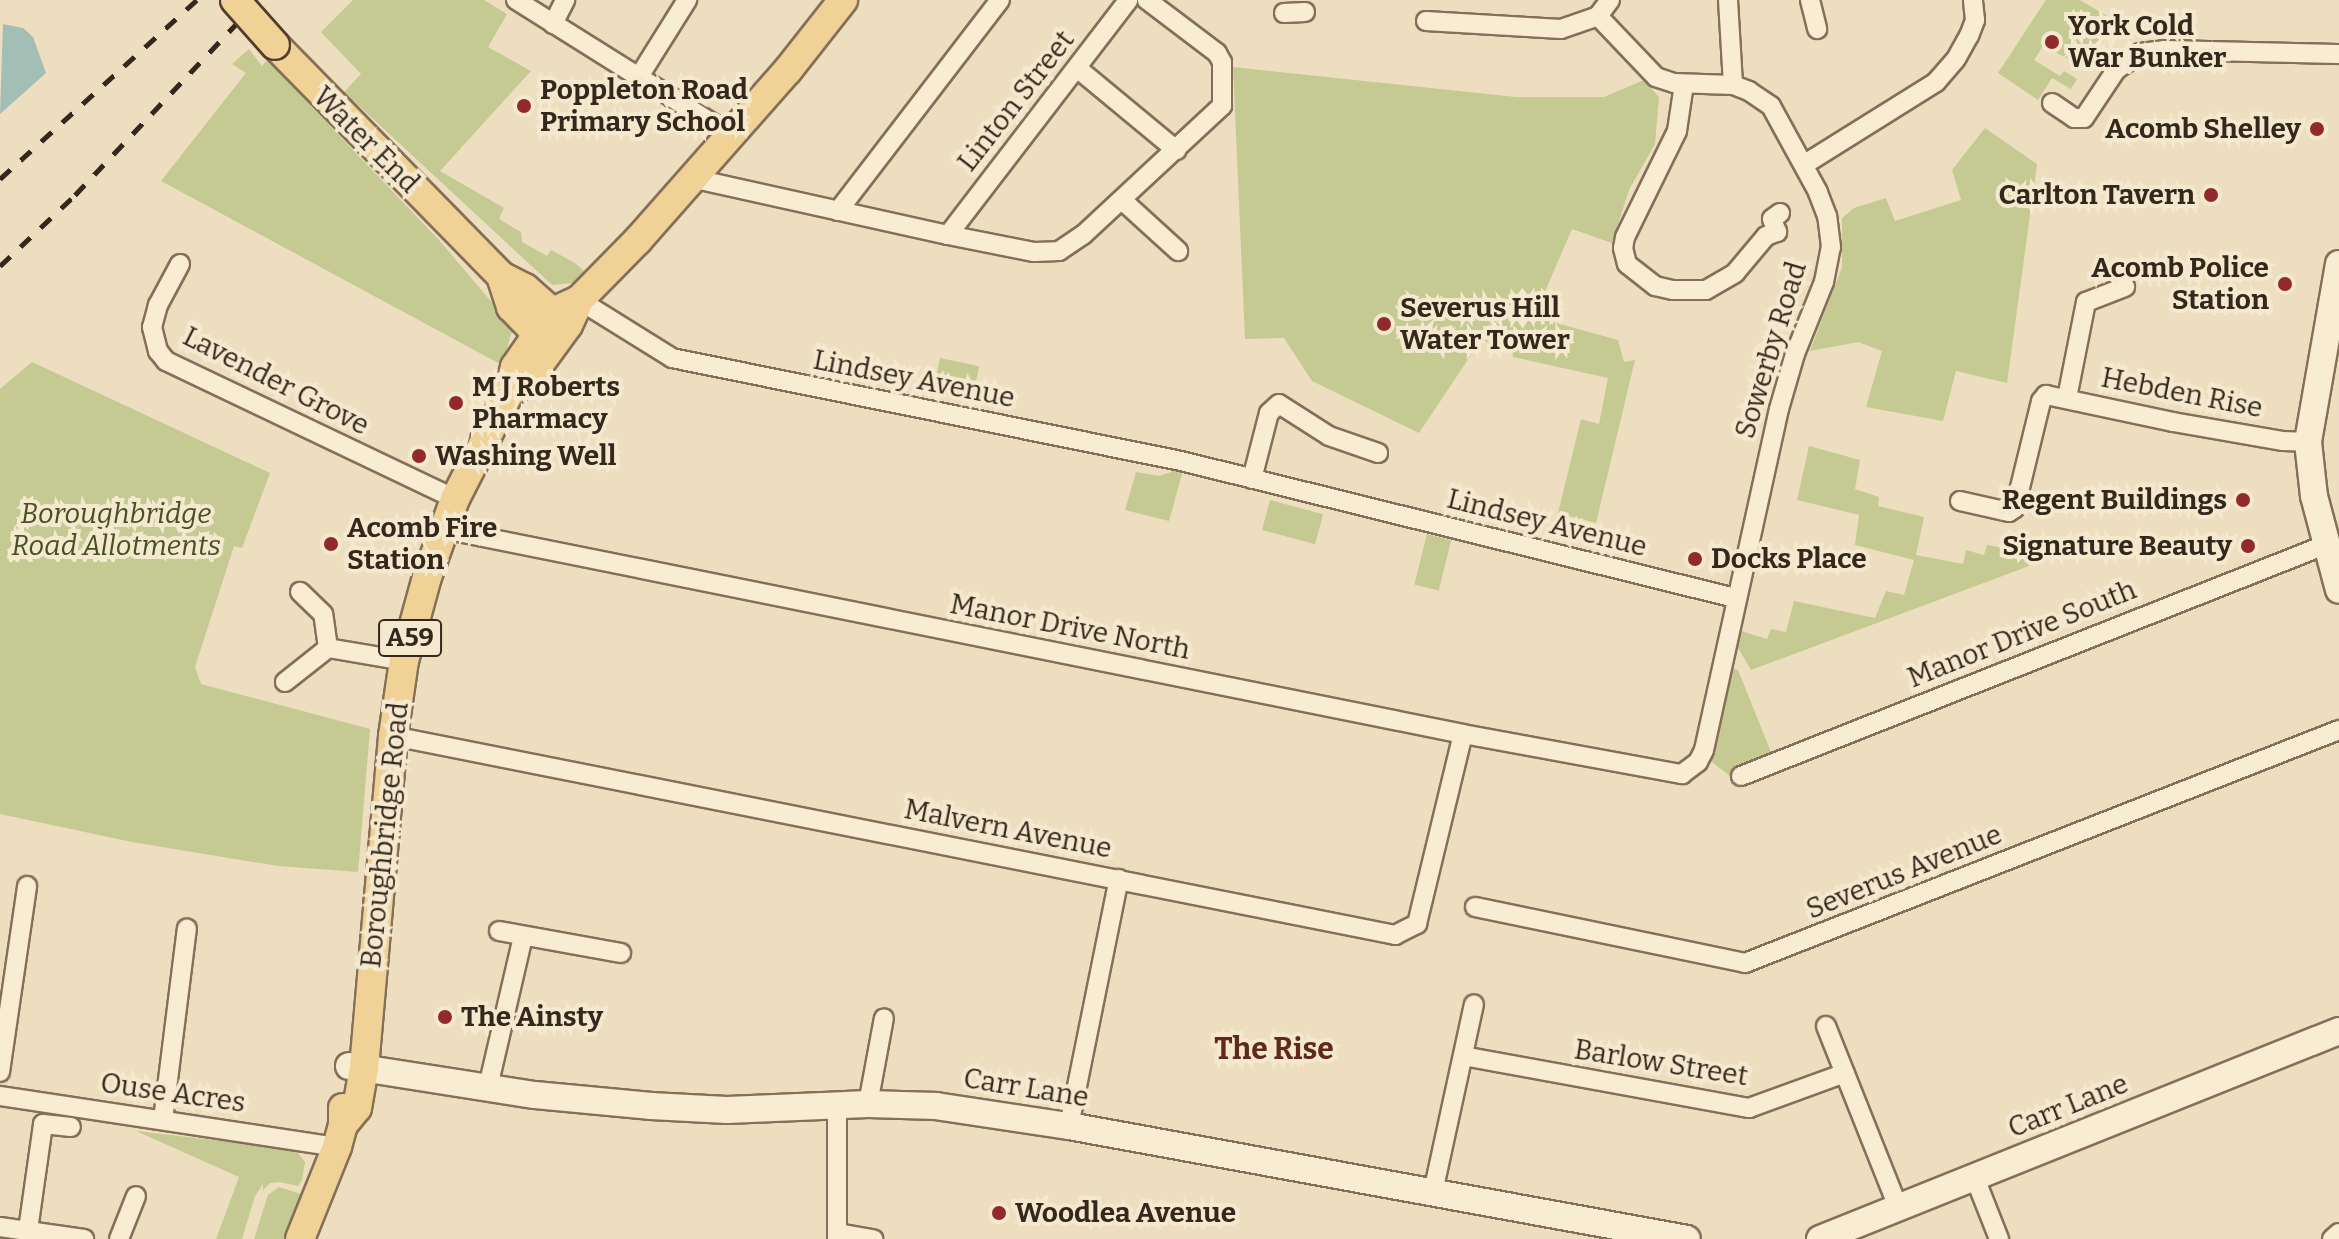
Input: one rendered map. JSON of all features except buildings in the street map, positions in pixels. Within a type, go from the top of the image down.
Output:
[{"type":"main road","name":"Water End","points":[[235,0],[275,45],[501,276],[511,307],[557,324]]},
{"type":"main road","name":"A59","points":[[691,178],[788,70],[843,0]]},
{"type":"main road","name":"Boroughbridge Road","points":[[300,1239],[366,1069],[393,736],[404,661],[443,529],[508,395],[515,367],[638,240],[691,178]]},
{"type":"street","points":[[553,24],[565,0]]},
{"type":"street","points":[[640,75],[687,0]]},
{"type":"street","points":[[838,211],[1000,0]]},
{"type":"street","name":"Linton Street","points":[[948,235],[1128,0]]},
{"type":"street","points":[[691,178],[948,235],[1034,252],[1059,251],[1083,235],[1222,106],[1222,62],[1212,46],[1147,0]]},
{"type":"street","points":[[1426,21],[1561,29],[1598,16],[1610,0]]},
{"type":"street","points":[[1728,0],[1733,85]]},
{"type":"street","points":[[1810,0],[1817,29]]},
{"type":"street","points":[[1805,164],[1936,82],[1969,36],[1975,20],[1973,0]]},
{"type":"street","points":[[517,2],[640,75],[730,134]]},
{"type":"street","name":"Sowerby Road","points":[[1598,16],[1656,77],[1684,84],[1733,85],[1749,91],[1771,106],[1805,164],[1827,216],[1831,247],[1824,282],[1795,354],[1779,409],[1704,750],[1688,771]]},
{"type":"street","points":[[2052,103],[2074,118],[2084,118],[2116,70],[2140,53],[2164,50],[2339,54]]},
{"type":"street","points":[[1077,68],[1176,150]]},
{"type":"street","points":[[1684,84],[1677,131],[1625,237],[1623,248],[1627,264],[1655,286],[1673,290],[1706,290],[1735,273],[1766,236],[1777,232],[1772,219],[1780,213]]},
{"type":"street","points":[[1122,200],[1178,251]]},
{"type":"street","name":"Lavender Grove","points":[[180,264],[158,305],[152,327],[158,351],[166,361],[455,499]]},
{"type":"street","points":[[2339,264],[2308,442],[2314,496],[2339,590]]},
{"type":"street","points":[[2067,398],[2086,302],[2125,287]]},
{"type":"street","name":"Lindsey Avenue","points":[[557,324],[672,358],[1065,437],[1252,479],[1735,598]]},
{"type":"street","points":[[1252,479],[1269,413],[1295,393]]},
{"type":"street","name":"Hebden Rise","points":[[1960,501],[2009,512],[2015,508],[2041,401],[2046,395],[2173,422],[2283,441],[2308,442]]},
{"type":"street","points":[[1279,404],[1329,436],[1378,453]]},
{"type":"street","name":"Manor Drive North","points":[[443,529],[1463,734],[1673,774],[1688,771]]},
{"type":"street","name":"Manor Drive South","points":[[1741,776],[2325,545]]},
{"type":"street","points":[[300,592],[323,614],[328,648]]},
{"type":"street","points":[[285,682],[328,648],[404,661]]},
{"type":"street","name":"Severus Avenue","points":[[1475,907],[1745,963],[2339,730]]},
{"type":"street","name":"Malvern Avenue","points":[[393,736],[1395,935],[1407,932],[1417,924],[1463,734]]},
{"type":"street","points":[[1069,1126],[1119,879]]},
{"type":"street","points":[[0,1072],[27,886]]},
{"type":"street","points":[[163,1120],[187,928]]},
{"type":"street","points":[[499,931],[621,953]]},
{"type":"street","points":[[488,1087],[523,936]]},
{"type":"street","points":[[1433,1192],[1474,1004]]},
{"type":"street","points":[[868,1104],[884,1018]]},
{"type":"street","points":[[1826,1026],[1899,1209]]},
{"type":"street","name":"Carr Lane","points":[[1820,1239],[2339,1031]]},
{"type":"street","name":"Barlow Street","points":[[1463,1056],[1749,1108],[1845,1073]]},
{"type":"street","name":"Carr Lane","points":[[366,1069],[576,1099],[727,1110],[868,1104],[936,1106],[1069,1126],[1433,1192],[1636,1235],[1687,1239]]},
{"type":"street","name":"Ouse Acres","points":[[0,1096],[163,1120],[340,1136]]},
{"type":"street","points":[[837,1105],[838,1236],[873,1239]]},
{"type":"street","points":[[28,1230],[43,1124],[71,1127]]},
{"type":"street","points":[[1975,1178],[1999,1239]]},
{"type":"street","points":[[119,1239],[136,1196]]},
{"type":"street","points":[[0,1227],[84,1239]]},
{"type":"street","points":[[2332,1239],[2339,1233]]},
{"type":"green space","points":[[353,0],[484,0],[507,14],[488,47],[531,71],[440,171],[504,208],[499,219],[521,232],[522,242],[547,256],[551,250],[575,263],[584,271],[573,283],[552,285],[344,92],[361,74],[321,32]]},
{"type":"green space","points":[[2046,0],[2080,0],[2112,19],[2114,25],[2082,66],[2043,46],[2034,60],[2060,76],[2064,71],[2077,79],[2071,89],[2052,78],[2038,100],[1998,73]]},
{"type":"green space","points":[[249,49],[262,66],[271,56],[309,104],[439,240],[506,319],[513,328],[502,365],[161,181],[246,73],[232,64]]},
{"type":"green space","points":[[1233,67],[1516,97],[1604,97],[1644,80],[1659,97],[1655,144],[1629,190],[1612,243],[1572,229],[1534,317],[1618,340],[1624,362],[1635,360],[1596,523],[1558,513],[1581,419],[1599,424],[1608,378],[1513,357],[1512,350],[1481,340],[1419,433],[1312,381],[1284,338],[1245,339]]},
{"type":"green space","points":[[1985,128],[2037,164],[2007,383],[1956,371],[1943,421],[1866,407],[1882,351],[1858,342],[1810,351],[1842,267],[1842,218],[1854,208],[1886,198],[1895,221],[1961,200],[1952,170]]},
{"type":"green space","points":[[940,358],[979,366],[974,391],[935,382]]},
{"type":"green space","name":"Boroughbridge Road Allotments","points":[[32,362],[270,473],[242,548],[234,546],[195,667],[201,684],[370,729],[358,872],[278,866],[132,842],[0,814],[0,389]]},
{"type":"green space","points":[[1809,446],[1860,460],[1855,489],[1879,497],[1878,506],[1924,517],[1916,555],[1963,564],[1966,550],[1984,555],[1987,545],[2026,552],[2029,566],[1751,670],[1737,646],[1738,630],[1767,639],[1771,629],[1786,632],[1794,601],[1875,618],[1886,591],[1904,595],[1914,560],[1855,545],[1859,515],[1797,500]]},
{"type":"green space","points":[[1177,470],[1182,474],[1169,521],[1125,510],[1136,472],[1159,476]]},
{"type":"green space","points":[[1270,500],[1323,514],[1315,544],[1262,530]]},
{"type":"green space","points":[[1427,534],[1451,540],[1439,591],[1414,584]]},
{"type":"green space","points":[[1730,668],[1738,670],[1773,757],[1730,776],[1708,759]]},
{"type":"green space","points":[[136,1131],[289,1149],[297,1152],[305,1162],[302,1180],[298,1186],[270,1183],[263,1190],[263,1184],[255,1196],[242,1239],[216,1239],[239,1177]]},
{"type":"green space","points":[[279,1187],[301,1194],[284,1239],[254,1239],[268,1195]]},
{"type":"water","points":[[3,24],[23,28],[33,37],[46,73],[0,114]]},
{"type":"railway","points":[[0,179],[197,0]]},
{"type":"railway","points":[[0,266],[75,195],[259,0]]},
{"type":"place","name":"York Cold War Bunker","points":[[2052,42]]},
{"type":"place","name":"Poppleton Road Primary School","points":[[524,106]]},
{"type":"place","name":"Acomb Shelley","points":[[2317,129]]},
{"type":"place","name":"Carlton Tavern","points":[[2211,195]]},
{"type":"place","name":"Acomb Police Station","points":[[2285,284]]},
{"type":"place","name":"Severus Hill Water Tower","points":[[1384,324]]},
{"type":"place","name":"M J Roberts Pharmacy","points":[[456,403]]},
{"type":"place","name":"Washing Well","points":[[419,456]]},
{"type":"place","name":"Regent Buildings","points":[[2243,500]]},
{"type":"place","name":"Acomb Fire Station","points":[[331,544]]},
{"type":"place","name":"Signature Beauty","points":[[2248,546]]},
{"type":"place","name":"Docks Place","points":[[1695,559]]},
{"type":"place","name":"The Ainsty","points":[[445,1017]]},
{"type":"place","name":"Woodlea Avenue","points":[[999,1213]]},
{"type":"district","name":"The Rise","points":[[1274,1049]]}]
